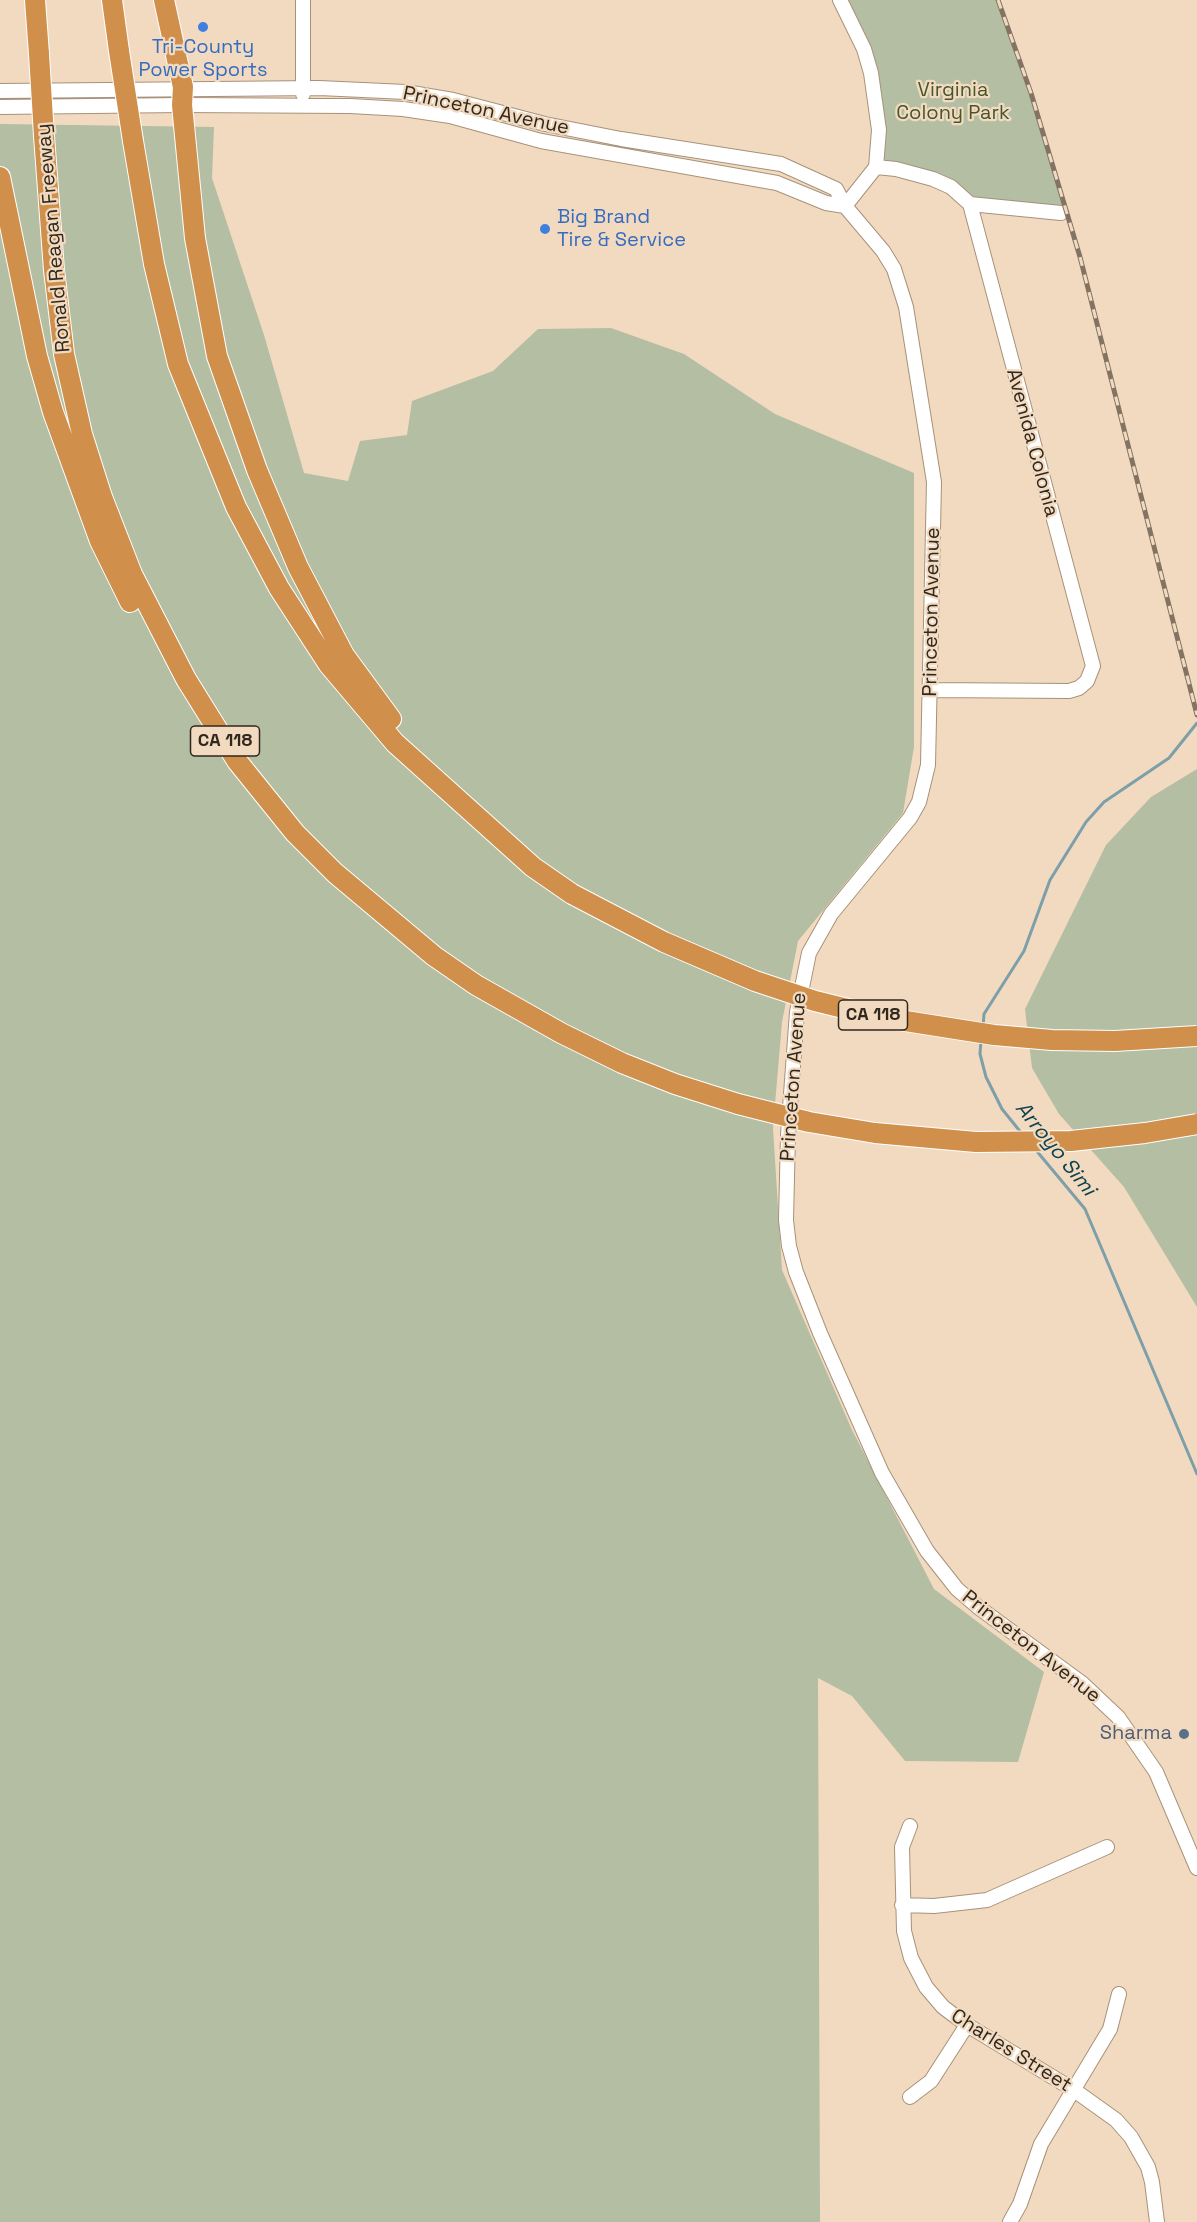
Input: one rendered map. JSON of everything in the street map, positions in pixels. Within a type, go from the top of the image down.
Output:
[{"type":"highway","name":"Ronald Reagan Freeway","points":[[35,0],[54,270],[64,354],[82,434],[102,497],[132,574],[186,679],[237,760],[295,833],[335,873],[434,956],[476,985],[561,1033],[622,1062],[675,1084],[738,1104],[809,1122],[875,1133],[976,1143],[1071,1141],[1145,1133],[1197,1124]]},
{"type":"highway","name":"CA 118","points":[[112,0],[154,264],[178,364],[236,507],[279,588],[329,665],[395,743],[533,867],[572,894],[664,942],[755,981],[815,1001],[880,1017],[994,1035],[1052,1040],[1115,1041],[1197,1036]]},
{"type":"highway","points":[[164,0],[182,96],[195,238],[217,356],[256,470],[324,621],[344,656],[411,745],[426,771]]},
{"type":"highway","points":[[0,177],[37,356],[53,412],[100,541],[136,614],[180,686],[200,716],[237,760]]},
{"type":"street","points":[[303,0],[303,105]]},
{"type":"street","points":[[840,0],[854,25],[871,73],[879,130],[876,167],[845,206]]},
{"type":"street","name":"Princeton Avenue","points":[[0,107],[303,87],[406,92],[453,100],[545,124],[621,139],[781,164],[836,189],[845,206],[883,251],[894,269],[908,318],[934,482],[928,765],[919,802],[900,832],[831,914],[809,954],[802,977],[797,1012],[788,1135],[786,1220],[789,1246],[796,1272],[820,1333],[882,1473],[927,1551],[957,1589],[1083,1684],[1118,1717],[1156,1772],[1197,1868]]},
{"type":"street","name":"Princeton Avenue","points":[[0,91],[182,96],[303,105],[403,109],[450,116],[552,144],[777,183],[826,203],[845,206]]},
{"type":"street","points":[[876,167],[896,169],[933,179],[951,188],[969,204],[1061,213]]},
{"type":"street","name":"Avenida Colonia","points":[[931,690],[1069,691],[1079,688],[1087,681],[1093,666],[969,204]]},
{"type":"street","name":"Charles Street","points":[[910,1826],[902,1847],[902,1905],[906,1941],[915,1967],[926,1987],[943,2007],[967,2025],[1074,2090],[1116,2120],[1140,2150],[1152,2182],[1157,2222]]},
{"type":"street","points":[[902,1905],[934,1906],[987,1900],[1107,1847]]},
{"type":"street","points":[[1011,2222],[1020,2204],[1041,2144],[1110,2029],[1119,1994]]},
{"type":"street","points":[[910,2097],[931,2081],[967,2025]]},
{"type":"green space","name":"Virginia Colony Park","points":[[840,0],[998,0],[1031,93],[1067,214],[970,204],[951,187],[876,167],[871,73]]},
{"type":"green space","points":[[0,124],[214,127],[212,178],[264,335],[304,473],[348,481],[360,441],[407,435],[412,401],[493,371],[538,329],[611,328],[684,354],[775,414],[914,473],[914,747],[903,813],[798,941],[782,1022],[773,1128],[782,1270],[852,1430],[934,1589],[1044,1672],[1018,1762],[905,1761],[852,1696],[818,1678],[820,2222],[0,2222]]},
{"type":"green space","points":[[1197,769],[1197,1307],[1124,1187],[1059,1114],[1032,1068],[1025,1009],[1106,845],[1151,797]]},
{"type":"waterway","name":"Arroyo Simi","points":[[983,1027],[984,1014],[1024,951],[1050,880],[1086,822],[1104,802],[1169,758],[1197,723]]},
{"type":"waterway","name":"Arroyo Simi","points":[[981,1040],[980,1054],[986,1077],[1002,1109],[1023,1135]]},
{"type":"waterway","name":"Arroyo Simi","points":[[1035,1149],[1085,1209],[1197,1474]]},
{"type":"railway","points":[[998,0],[1031,93],[1080,257],[1197,715]]},
{"type":"place","name":"Tri-County Power Sports","points":[[203,27]]},
{"type":"place","name":"Big Brand Tire & Service","points":[[545,229]]},
{"type":"place","name":"Sharma","points":[[1184,1734]]}]
